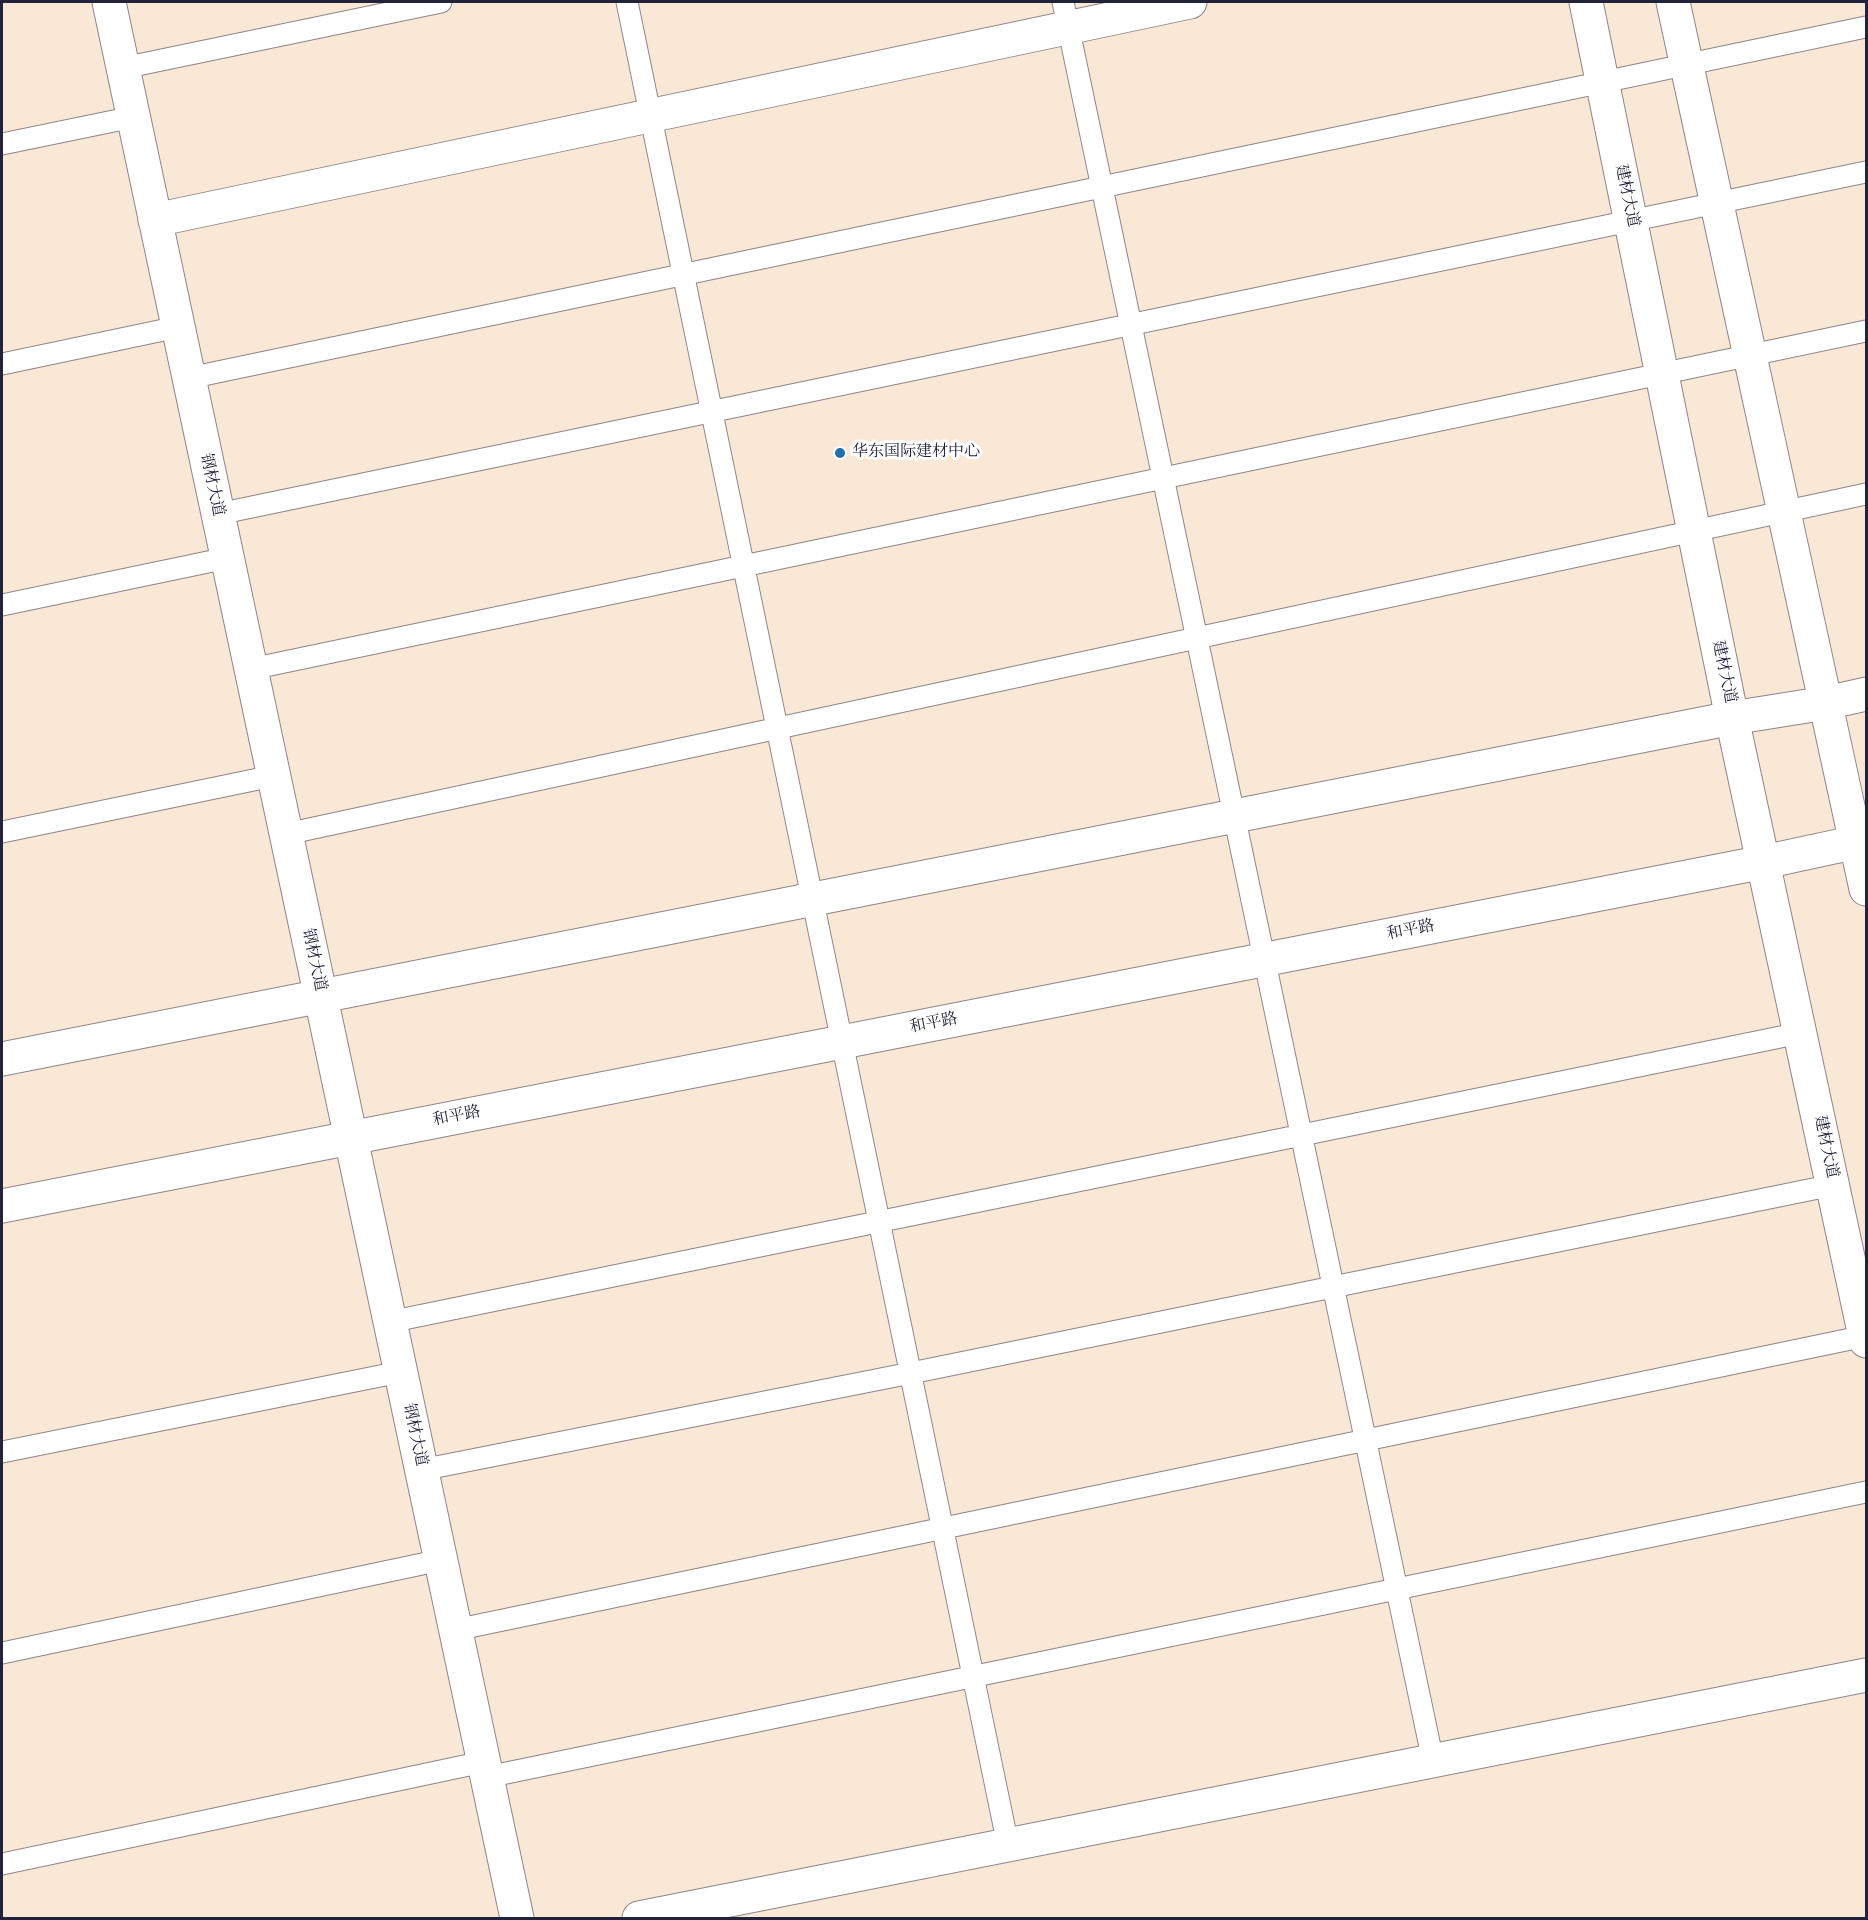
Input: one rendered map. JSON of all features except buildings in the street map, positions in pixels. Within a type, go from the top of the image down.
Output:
[{"type":"street","name":"钢材大道","points":[[109,2],[517,1918]]},
{"type":"street","points":[[155,220],[651,116],[1066,14],[1190,2]]},
{"type":"street","name":"建材大道","points":[[1586,2],[1732,718],[1866,1339]]},
{"type":"street","points":[[1673,2],[1826,703],[1861,841],[1866,889]]},
{"type":"street","points":[[2,1059],[1732,718],[1826,703],[1866,694]]},
{"type":"street","name":"和平路","points":[[2,1206],[1764,862],[1861,841]]},
{"type":"street","points":[[639,1918],[1866,1675]]},
{"type":"lane","points":[[123,68],[441,2]]},
{"type":"lane","points":[[627,2],[1008,1845]]},
{"type":"lane","points":[[1066,14],[1432,1761]]},
{"type":"lane","points":[[189,378],[1866,27]]},
{"type":"lane","points":[[2,144],[133,117]]},
{"type":"lane","points":[[218,514],[1866,172]]},
{"type":"lane","points":[[2,364],[178,327]]},
{"type":"lane","points":[[250,669],[1866,331]]},
{"type":"lane","points":[[286,834],[1866,494]]},
{"type":"lane","points":[[2,605],[227,558]]},
{"type":"lane","points":[[2,832],[273,776]]},
{"type":"lane","points":[[389,1322],[1800,1032]]},
{"type":"lane","points":[[421,1470],[1833,1185]]},
{"type":"lane","points":[[455,1630],[1365,1440],[1866,1339]]},
{"type":"lane","points":[[2,1452],[400,1372]]},
{"type":"lane","points":[[2,1864],[973,1676],[1866,1491]]},
{"type":"lane","points":[[2,1653],[441,1560]]},
{"type":"place","name":"华东国际建材中心","points":[[840,453]]}]
